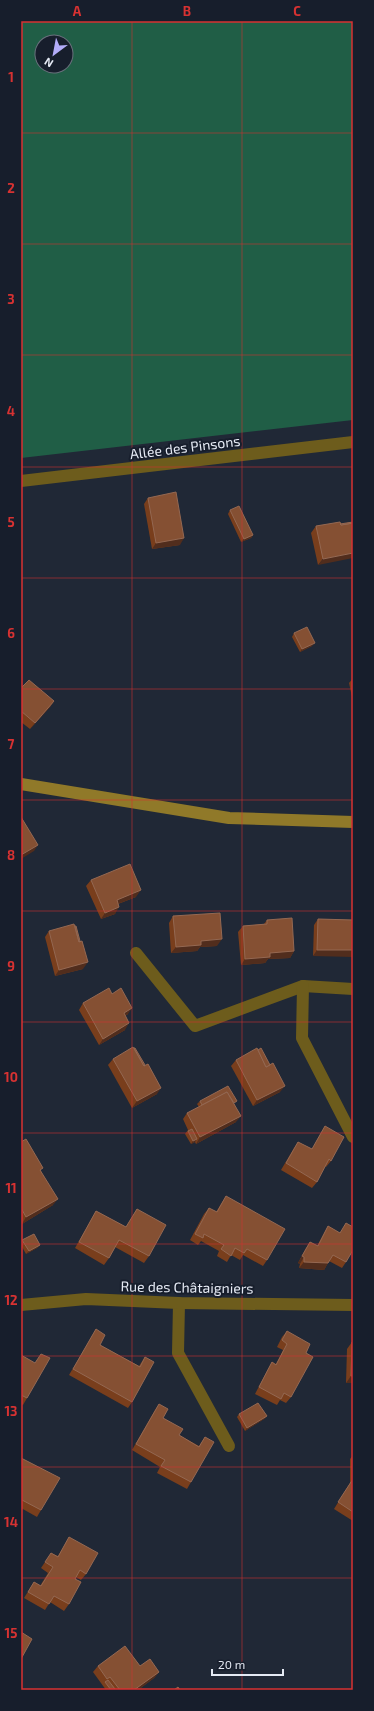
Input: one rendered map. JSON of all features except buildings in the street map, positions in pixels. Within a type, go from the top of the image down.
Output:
[{"type":"main road","points":[[21,784],[229,818],[353,822]]},
{"type":"street","name":"Allée des Pinsons","points":[[21,481],[353,442]]},
{"type":"street","points":[[136,953],[195,1026],[303,986],[353,988]]},
{"type":"street","points":[[303,986],[302,1038],[353,1137]]},
{"type":"street","name":"Rue des Châtaigniers","points":[[21,1305],[86,1299],[179,1303],[353,1305]]},
{"type":"street","points":[[179,1303],[178,1353],[229,1446]]},
{"type":"green space","points":[[21,21],[353,21],[353,420],[21,458]]}]
